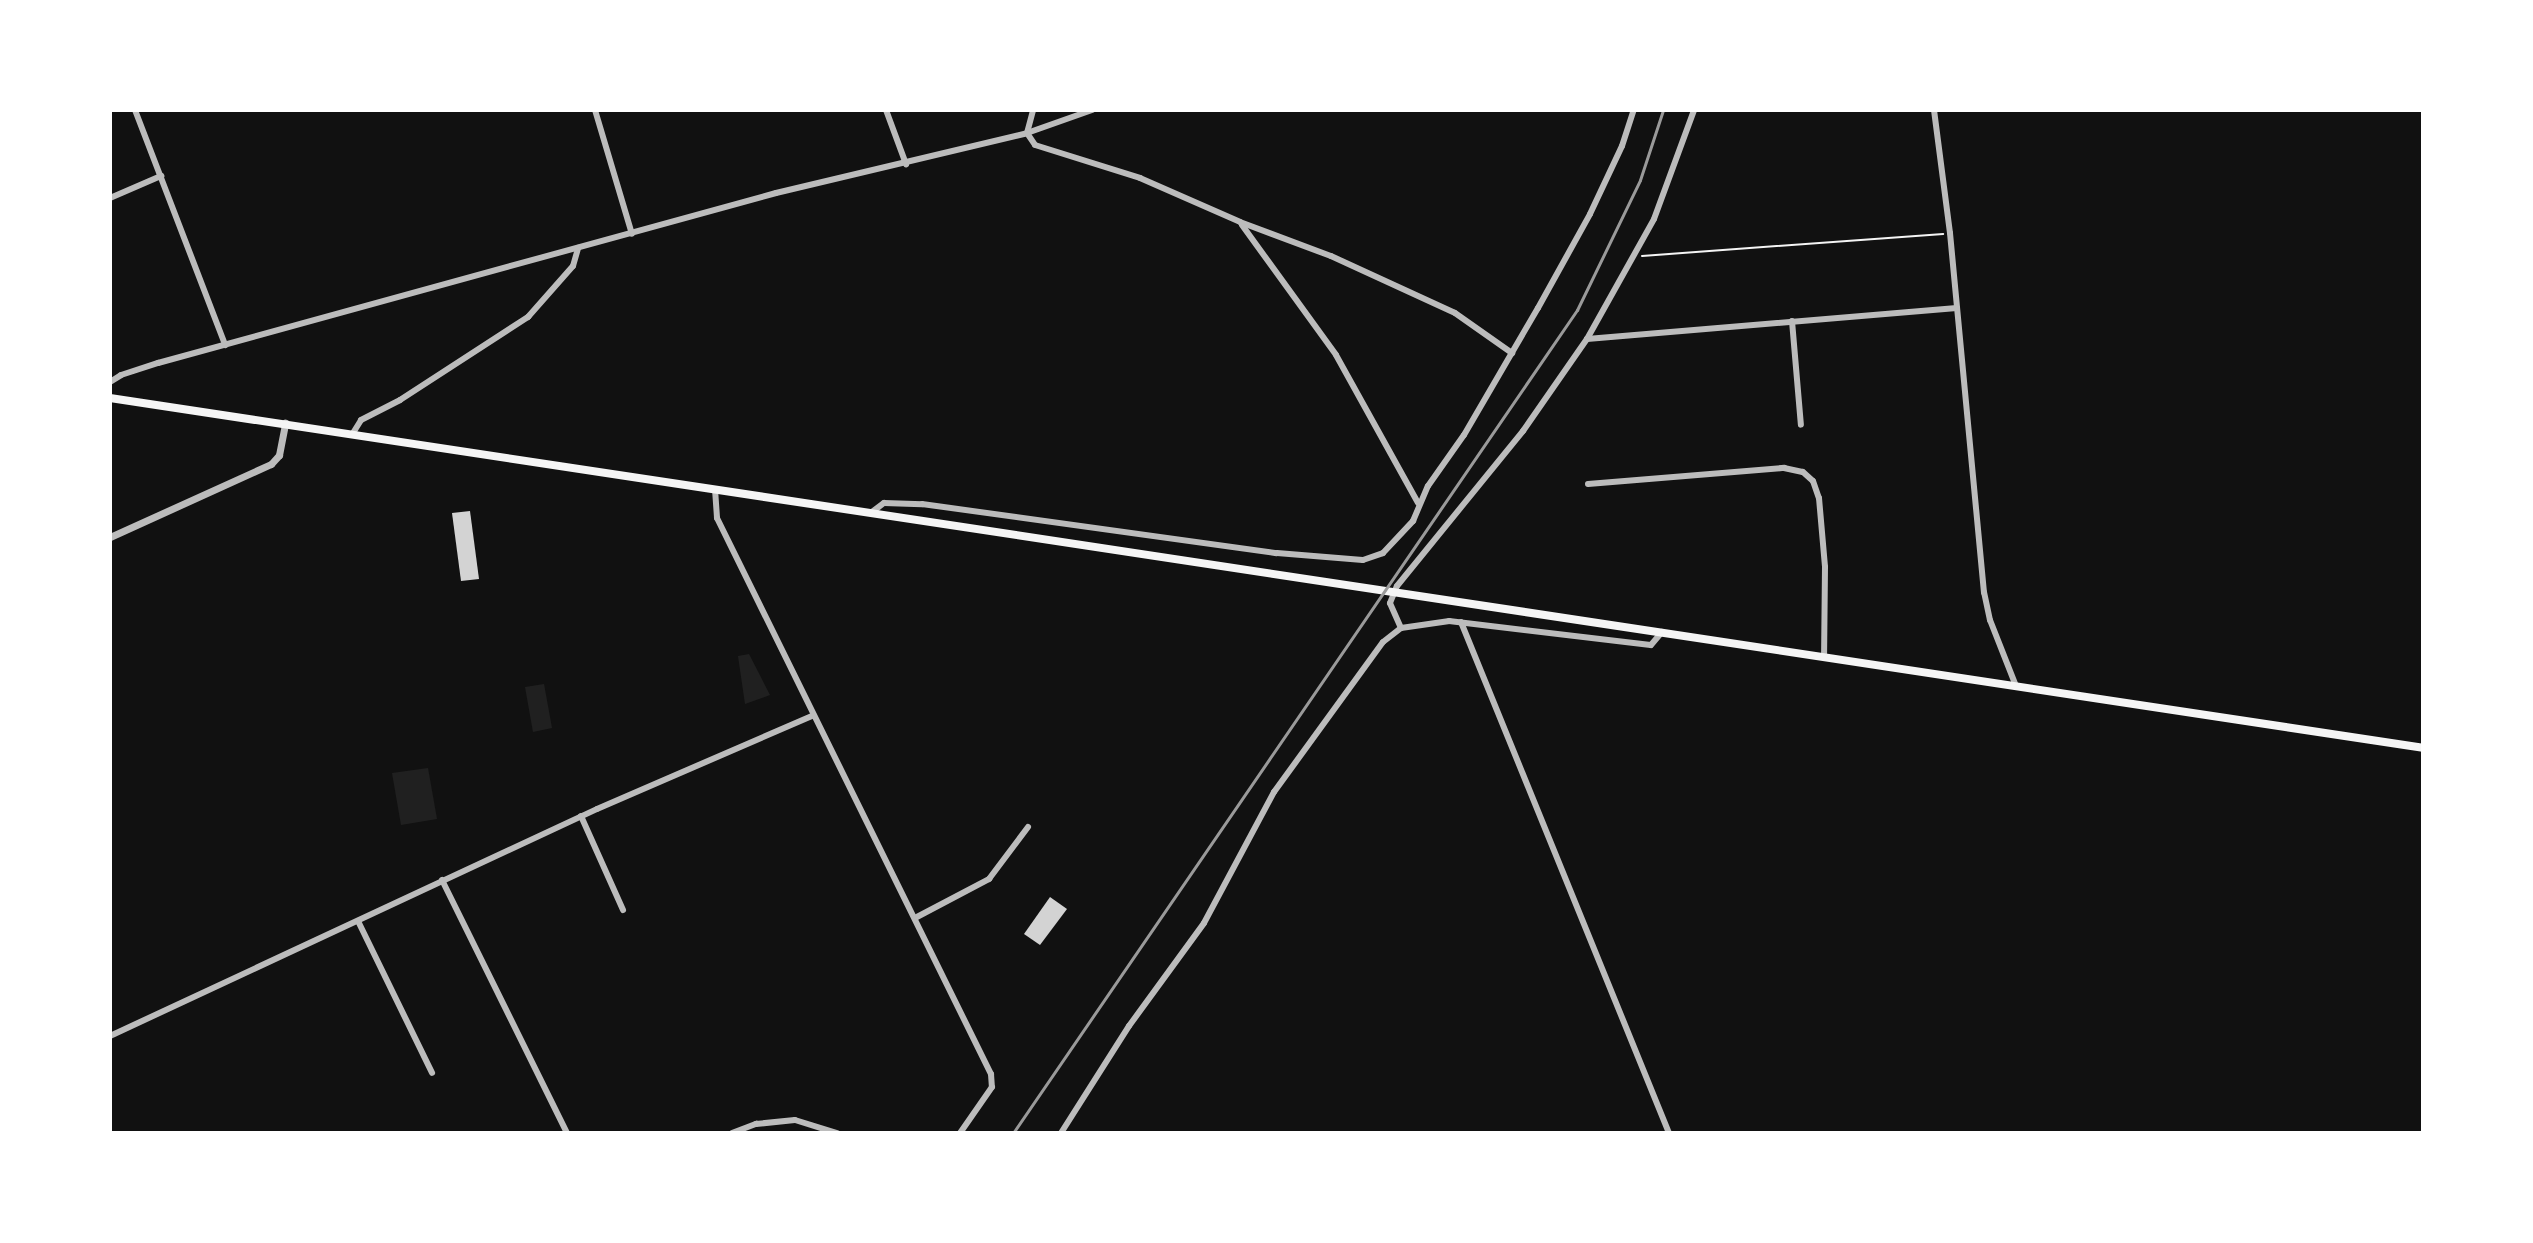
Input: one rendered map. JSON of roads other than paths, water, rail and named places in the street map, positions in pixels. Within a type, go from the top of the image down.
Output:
[{"type":"main road","points":[[110,398],[2423,748]]},
{"type":"street","points":[[135,110],[225,345]]},
{"type":"street","points":[[595,110],[632,234]]},
{"type":"street","points":[[886,110],[906,164]]},
{"type":"street","points":[[1033,110],[1027,133],[1035,145],[1140,178],[1240,222],[1331,256],[1455,313],[1512,353]]},
{"type":"street","points":[[110,382],[121,375],[225,345],[776,193],[1027,133],[1092,110]]},
{"type":"street","points":[[872,512],[884,503],[922,504],[1277,553],[1363,560],[1393,546],[1413,521],[1418,503],[1464,435],[1590,214],[1622,146],[1634,110]]},
{"type":"street","points":[[1401,628],[1390,603],[1397,586],[1523,431],[1587,339],[1654,219],[1694,110]]},
{"type":"street","points":[[1934,110],[1950,233],[1984,592],[1990,620],[2016,686]]},
{"type":"street","points":[[110,198],[161,176]]},
{"type":"street","points":[[1240,222],[1336,355],[1418,503]]},
{"type":"street","points":[[353,433],[361,420],[426,384],[528,317],[573,266],[578,248]]},
{"type":"street","points":[[1587,339],[1957,308]]},
{"type":"street","points":[[1792,321],[1801,425]]},
{"type":"street","points":[[110,537],[271,464],[279,455],[285,423]]},
{"type":"street","points":[[1588,484],[1784,468],[1803,472],[1813,481],[1819,498],[1825,567],[1824,656]]},
{"type":"street","points":[[715,489],[717,518],[993,1081],[960,1133]]},
{"type":"street","points":[[1061,1133],[1129,1026],[1204,923],[1274,792],[1383,642],[1401,628],[1436,622],[1461,622],[1651,645],[1662,632]]},
{"type":"street","points":[[1461,622],[1669,1133]]},
{"type":"street","points":[[110,1036],[581,816],[814,715]]},
{"type":"street","points":[[581,816],[623,910]]},
{"type":"street","points":[[915,918],[989,879],[1028,827]]},
{"type":"street","points":[[442,880],[567,1133]]},
{"type":"street","points":[[358,921],[432,1073]]},
{"type":"street","points":[[732,1133],[756,1124],[795,1120],[837,1133]]},
{"type":"railway","points":[[1013,1133],[1577,310],[1640,180],[1663,110]]}]
